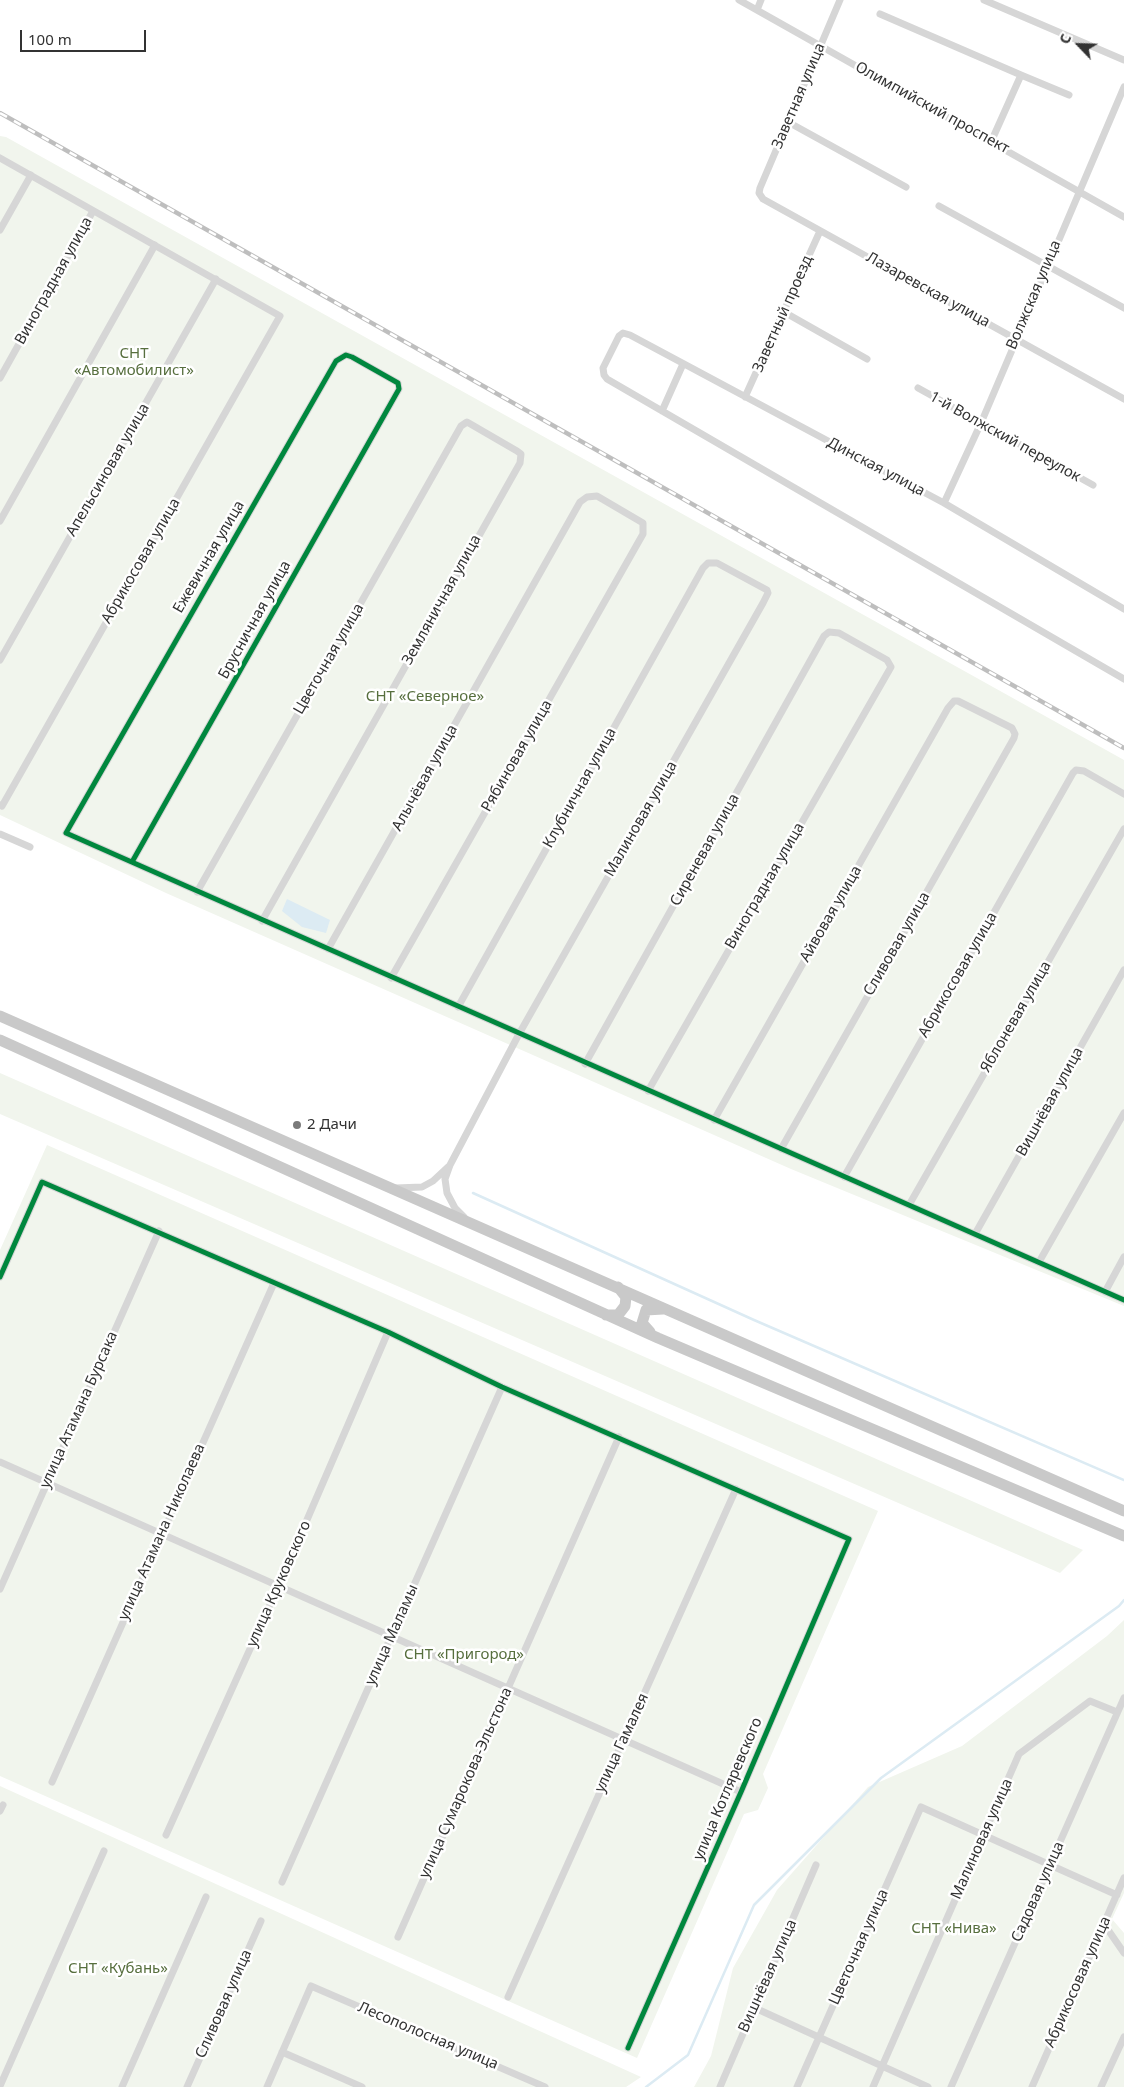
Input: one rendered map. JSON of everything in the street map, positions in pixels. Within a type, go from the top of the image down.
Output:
[{"type":"main road","points":[[0,1016],[1124,1511]]},
{"type":"main road","points":[[0,1040],[658,1338],[1124,1536]]},
{"type":"main road","points":[[604,1314],[618,1315],[625,1306],[626,1297],[618,1287]]},
{"type":"main road","points":[[658,1338],[644,1327],[643,1315],[649,1308],[670,1310]]},
{"type":"street","name":"Олимпийский проспект","points":[[739,0],[1124,217]]},
{"type":"street","points":[[757,10],[761,0]]},
{"type":"street","name":"Заветная улица","points":[[759,193],[840,0]]},
{"type":"street","points":[[984,0],[1124,60]]},
{"type":"street","points":[[880,14],[1069,95]]},
{"type":"street","points":[[991,142],[1020,75]]},
{"type":"street","name":"Волжская улица","points":[[944,503],[981,423],[1046,266],[1124,87]]},
{"type":"street","points":[[788,122],[906,187]]},
{"type":"street","points":[[0,158],[93,212],[216,279]]},
{"type":"street","points":[[0,230],[31,175]]},
{"type":"street","name":"Лазаревская улица","points":[[759,193],[763,199],[1124,399]]},
{"type":"street","points":[[939,206],[1124,308]]},
{"type":"street","name":"Виноградная улица","points":[[0,378],[93,212]]},
{"type":"street","name":"Заветный проезд","points":[[745,397],[820,231]]},
{"type":"street","points":[[0,521],[155,245]]},
{"type":"street","name":"Абрикосовая улица","points":[[1,805],[280,316],[216,279]]},
{"type":"street","name":"Апельсиновая улица","points":[[0,660],[216,279]]},
{"type":"street","points":[[784,312],[867,359]]},
{"type":"street","name":"Динская улица","points":[[662,411],[607,379],[604,375],[603,368],[618,336],[624,333],[944,503],[1124,609]]},
{"type":"street","name":"Ежевичная улица","points":[[132,862],[66,833],[336,360],[346,355],[352,357],[398,383],[400,389]]},
{"type":"street","points":[[683,364],[662,411],[1124,679]]},
{"type":"street","name":"1-й Волжский переулок","points":[[918,388],[1093,485]]},
{"type":"street","name":"Брусничная улица","points":[[132,862],[400,389]]},
{"type":"street","name":"Цветочная улица","points":[[197,892],[461,426],[467,422],[517,451],[521,454],[520,463]]},
{"type":"street","name":"Земляничная улица","points":[[262,921],[520,463]]},
{"type":"street","name":"Рябиновая улица","points":[[391,978],[643,534],[643,523],[596,496],[587,497],[580,502]]},
{"type":"street","name":"Алычёвая улица","points":[[328,949],[580,502]]},
{"type":"street","name":"Клубничная улица","points":[[458,1008],[703,568],[708,563],[717,563],[763,587],[768,594],[763,603]]},
{"type":"street","name":"Малиновая улица","points":[[450,1165],[519,1034],[763,603]]},
{"type":"street","name":"Виноградная улица","points":[[648,1091],[891,667],[887,660],[839,633],[830,632],[824,636]]},
{"type":"street","name":"Сиреневая улица","points":[[585,1064],[824,636]]},
{"type":"street","name":"Айвовая улица","points":[[714,1120],[948,708],[954,701],[958,701],[1012,728],[1015,734],[1014,738]]},
{"type":"street","name":"Сливовая улица","points":[[781,1149],[1014,738]]},
{"type":"street","name":"Абрикосовая улица","points":[[844,1177],[1073,773],[1076,770],[1084,771],[1124,794]]},
{"type":"street","name":"Яблоневая улица","points":[[909,1205],[1124,829]]},
{"type":"street","points":[[0,834],[30,847]]},
{"type":"street","points":[[132,862],[458,1008],[1124,1300]]},
{"type":"street","name":"Вишнёвая улица","points":[[975,1234],[1124,970]]},
{"type":"street","points":[[1039,1262],[1124,1113]]},
{"type":"street","points":[[392,1188],[422,1187],[433,1181],[450,1165]]},
{"type":"street","points":[[450,1165],[446,1179],[447,1193],[454,1208],[468,1222]]},
{"type":"street","points":[[0,1277],[42,1182],[159,1231],[388,1332],[502,1387],[736,1489]]},
{"type":"street","name":"улица Атамана Бурсака","points":[[0,1589],[159,1231]]},
{"type":"street","points":[[1104,1292],[1124,1257]]},
{"type":"street","name":"улица Атамана Николаева","points":[[52,1782],[274,1283]]},
{"type":"street","name":"улица Круковского","points":[[166,1835],[278,1588],[388,1332]]},
{"type":"street","name":"улица Маламы","points":[[282,1882],[502,1387]]},
{"type":"street","name":"улица Сумарокова-Эльстона","points":[[398,1937],[619,1437]]},
{"type":"street","points":[[0,1462],[278,1588],[509,1688],[624,1742],[741,1792]]},
{"type":"street","name":"улица Котляревского","points":[[628,2048],[741,1792],[849,1539],[736,1489]]},
{"type":"street","name":"улица Гамалея","points":[[508,1997],[736,1489]]},
{"type":"street","name":"Садовая улица","points":[[951,2087],[1124,1698]]},
{"type":"street","name":"Малиновая улица","points":[[873,2087],[1019,1754],[1090,1701],[1117,1712]]},
{"type":"street","name":"Цветочная улица","points":[[797,2087],[921,1807],[983,1835]]},
{"type":"street","points":[[983,1835],[1117,1895]]},
{"type":"street","points":[[0,2086],[104,1851]]},
{"type":"street","name":"Вишнёвая улица","points":[[720,2087],[816,1865]]},
{"type":"street","name":"Абрикосовая улица","points":[[1032,2087],[1124,1878]]},
{"type":"street","points":[[122,2087],[206,1897]]},
{"type":"street","name":"Сливовая улица","points":[[187,2087],[261,1921]]},
{"type":"street","points":[[1104,1924],[1124,1953]]},
{"type":"street","name":"Лесополосная улица","points":[[282,2052],[311,1986],[545,2087]]},
{"type":"street","points":[[755,2008],[928,2087]]},
{"type":"street","points":[[1101,2087],[1124,2036]]},
{"type":"street","points":[[267,2087],[282,2052],[362,2087]]},
{"type":"green space","name":"СНТ «Северное»","points":[[0,136],[6,137],[1124,760],[1124,1306],[791,1169],[166,893],[0,815]]},
{"type":"green space","points":[[0,1073],[1083,1550],[1060,1573],[0,1114]]},
{"type":"green space","name":"СНТ «Пригород»","points":[[47,1145],[878,1511],[763,1774],[768,1788],[758,1810],[744,1814],[637,2058],[0,1776],[0,1250]]},
{"type":"green space","name":"СНТ «Нива»","points":[[1124,1620],[1124,1893],[1112,1919],[1124,1933],[1124,2087],[694,2087],[711,2056],[733,1968],[777,1890],[868,1787],[962,1746],[1107,1636]]},
{"type":"green space","name":"СНТ «Кубань»","points":[[0,1786],[641,2077],[626,2087],[0,2087]]},
{"type":"shaded area","points":[[287,899],[330,920],[326,933],[302,927],[282,911]]},
{"type":"waterway","points":[[473,1193],[754,1320],[1124,1480]]},
{"type":"waterway","points":[[646,2087],[688,2055],[754,1905],[881,1778],[1119,1606],[1124,1600]]},
{"type":"railway","points":[[0,113],[1124,748]]},
{"type":"cycle path","points":[[132,862],[399,389],[398,383],[352,357],[346,355],[336,361],[66,833],[1124,1300]]},
{"type":"cycle path","points":[[0,1277],[42,1182],[388,1332],[502,1387],[849,1539],[741,1792],[628,2048]]},
{"type":"place","name":"2 Дачи","points":[[297,1125]]},
{"type":"park label","name":"СНТ «Автомобилист»","points":[[134,362]]}]
